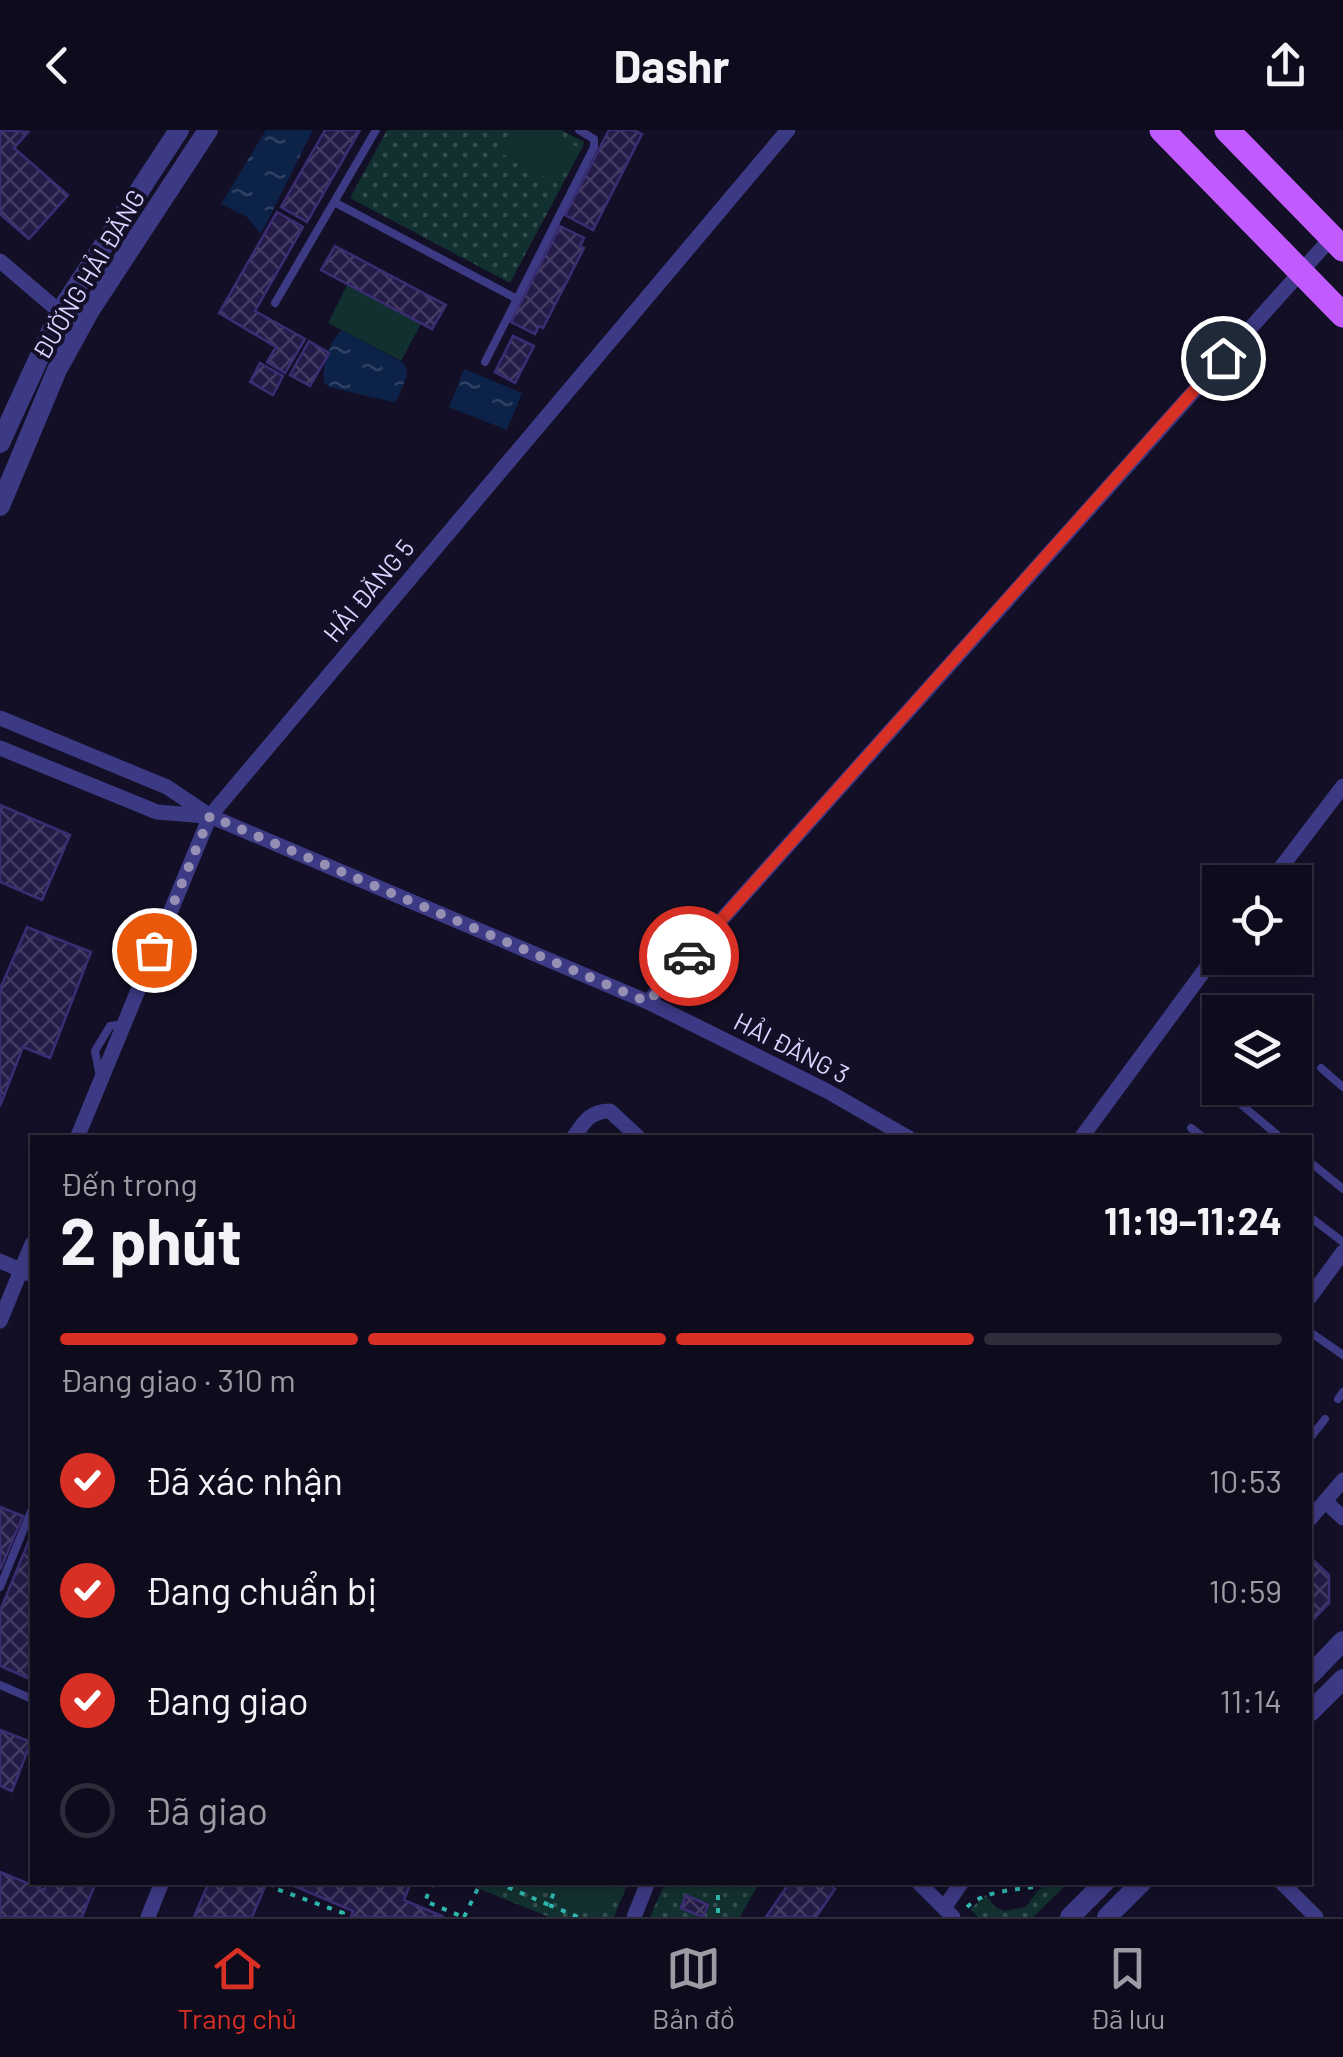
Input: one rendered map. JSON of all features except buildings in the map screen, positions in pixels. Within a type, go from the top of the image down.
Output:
[{"type":"main road","points":[[1162,130],[1343,316]]},
{"type":"main road","points":[[1227,130],[1337,243]]},
{"type":"street","name":"ĐƯỜNG HẢI ĐĂNG","points":[[0,443],[60,312],[179,130]]},
{"type":"street","name":"ĐƯỜNG HẢI ĐĂNG","points":[[0,506],[45,396],[83,323],[208,130]]},
{"type":"street","name":"HẢI ĐĂNG 5","points":[[77,1135],[210,816],[788,130]]},
{"type":"street","points":[[648,1002],[1301,272],[1337,243]]},
{"type":"street","points":[[0,261],[60,312],[83,323]]},
{"type":"street","name":"HẢI ĐĂNG 3","points":[[0,718],[167,787],[210,816],[648,1002],[827,1091],[904,1135]]},
{"type":"street","name":"HẢI ĐĂNG 3","points":[[0,748],[157,812],[210,816]]},
{"type":"street","points":[[1283,865],[1343,786]]},
{"type":"street","points":[[1083,1135],[1202,973]]},
{"type":"street","points":[[575,1135],[597,1111],[610,1111],[636,1135]]},
{"type":"street","points":[[1312,1293],[1343,1253]]},
{"type":"street","points":[[0,1261],[27,1272],[0,1320]]},
{"type":"street","points":[[1312,1517],[1343,1480]]},
{"type":"street","points":[[1325,1501],[1343,1518]]},
{"type":"street","points":[[1312,1672],[1343,1641]]},
{"type":"street","points":[[1312,1710],[1343,1679]]},
{"type":"street","points":[[634,1917],[647,1885]]},
{"type":"street","points":[[922,1885],[954,1912],[961,1885]]},
{"type":"street","points":[[1070,1917],[1101,1885]]},
{"type":"street","points":[[1108,1917],[1139,1885]]},
{"type":"street","points":[[1284,1885],[1316,1917]]},
{"type":"street","points":[[148,1917],[153,1891]]},
{"type":"lane","points":[[275,304],[376,130]]},
{"type":"lane","points":[[485,362],[594,147],[594,140],[578,130]]},
{"type":"lane","points":[[334,202],[517,299]]},
{"type":"lane","points":[[1321,1068],[1343,1086]]},
{"type":"lane","points":[[1242,1105],[1277,1135]]},
{"type":"lane","points":[[1191,1128],[1200,1135]]},
{"type":"lane","points":[[1312,1164],[1343,1189]]},
{"type":"lane","points":[[1312,1219],[1343,1242]]},
{"type":"lane","points":[[1312,1333],[1343,1355]]},
{"type":"lane","points":[[1312,1420],[1322,1422],[1312,1435]]},
{"type":"lane","points":[[0,1587],[30,1514]]},
{"type":"lane","points":[[0,1685],[30,1697]]},
{"type":"path","points":[[272,1885],[343,1914],[342,1917]]},
{"type":"path","points":[[431,1885],[425,1901],[464,1917],[480,1885]]},
{"type":"path","points":[[503,1885],[578,1917]]},
{"type":"path","points":[[549,1905],[557,1885]]},
{"type":"path","points":[[718,1885],[718,1917]]},
{"type":"path","points":[[954,1912],[994,1892],[1043,1885]]},
{"type":"green space","points":[[387,130],[561,130],[584,142],[510,283],[350,198]]},
{"type":"green space","points":[[515,130],[545,130],[577,147],[558,184],[502,154]]},
{"type":"green space","points":[[347,285],[421,324],[401,361],[328,323]]},
{"type":"green space","points":[[470,1885],[627,1885],[614,1917],[549,1917]]},
{"type":"green space","points":[[560,1885],[613,1885],[600,1917],[554,1901]]},
{"type":"green space","points":[[664,1885],[758,1885],[740,1917],[650,1917]]},
{"type":"green space","points":[[1066,1885],[1033,1917],[978,1917],[970,1909],[986,1895],[1004,1911],[1026,1907],[1038,1890]]},
{"type":"water","points":[[266,130],[313,130],[261,234],[247,217],[221,204]]},
{"type":"water","points":[[342,330],[405,364],[407,375],[397,400],[329,387],[324,382],[327,354]]},
{"type":"water","points":[[464,369],[522,393],[507,430],[449,407]]},
{"type":"way so far","points":[[154,950],[210,816],[648,1002],[689,956]]},
{"type":"route","points":[[689,956],[1223,358]]}]
